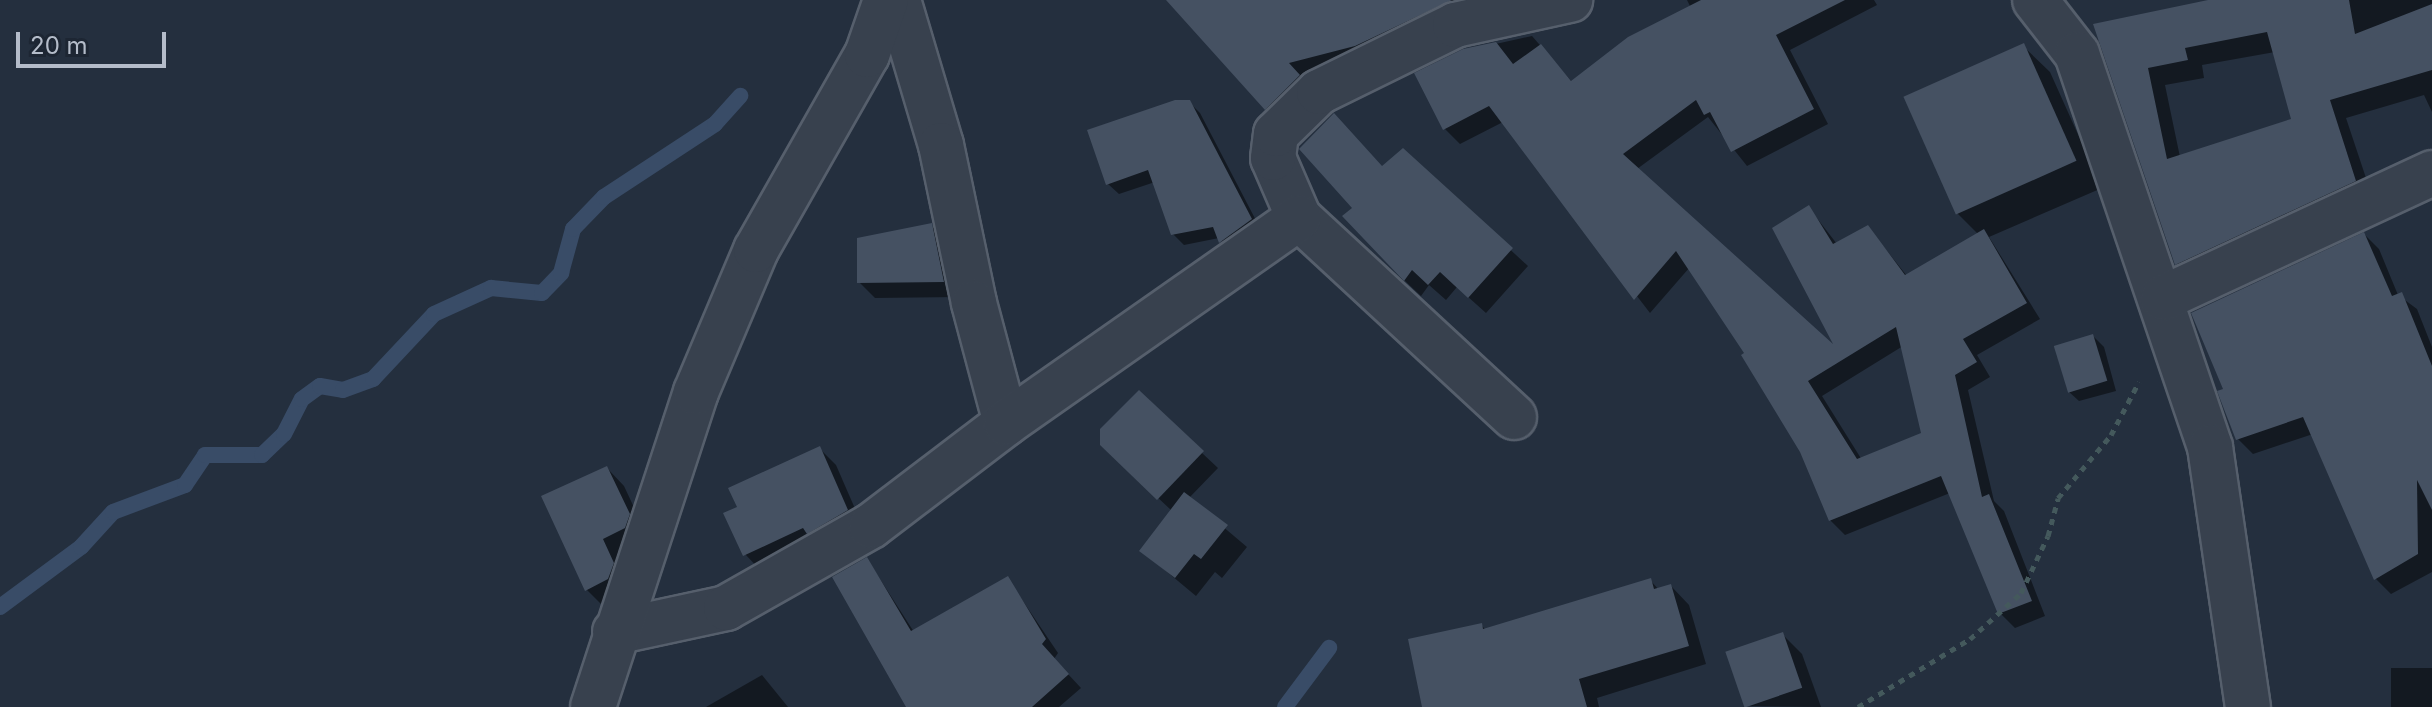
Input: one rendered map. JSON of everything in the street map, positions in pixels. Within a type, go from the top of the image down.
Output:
[{"type":"street","points":[[593,707],[696,392],[756,250],[867,55],[886,0]]},
{"type":"street","points":[[898,0],[941,145],[974,303],[1006,423]]},
{"type":"street","points":[[1514,417],[1299,218],[1273,158],[1276,134],[1319,92],[1455,25],[1570,0]]},
{"type":"street","points":[[2035,0],[2077,54],[2163,298],[2210,447],[2248,707]]},
{"type":"street","points":[[2163,298],[2432,173]]},
{"type":"street","points":[[615,632],[726,608],[871,526],[1006,423],[1299,218]]},
{"type":"path","points":[[1858,707],[1970,639],[2021,593],[2048,536],[2058,498],[2111,435],[2134,385],[2181,356]]},
{"type":"building","points":[[1166,0],[1452,0],[1355,46],[1289,63],[1300,75],[1265,110]]},
{"type":"building","points":[[1701,0],[1845,0],[1776,35],[1814,109],[1731,152],[1710,112],[1704,115],[1696,100],[1623,154],[1833,344],[1772,228],[1809,205],[1833,244],[1868,225],[1905,275],[1984,229],[2027,303],[1963,339],[1977,362],[1955,375],[1982,497],[1989,494],[2032,601],[1998,614],[1941,476],[1829,521],[1800,452],[1741,355],[1744,353],[1676,251],[1634,300],[1489,106],[1443,130],[1414,73],[1463,49],[1496,42],[1513,64],[1541,44],[1571,81],[1628,37]],"holes":[[[1896,327],[1921,433],[1857,459],[1808,381]]]},
{"type":"building","points":[[2208,0],[2349,0],[2355,34],[2432,4],[2432,70],[2330,100],[2356,181],[2175,265],[2093,24]],"holes":[[[2267,32],[2291,119],[2167,159],[2148,68],[2188,60],[2185,48]]]},
{"type":"building","points":[[2024,43],[2076,161],[1956,215],[1903,97]]},
{"type":"building","points":[[1175,100],[1190,100],[1252,219],[1219,243],[1213,227],[1171,235],[1148,170],[1106,185],[1087,130]]},
{"type":"building","points":[[1334,113],[1382,166],[1403,148],[1513,248],[1468,298],[1440,272],[1428,285],[1412,270],[1404,281],[1342,216],[1352,208],[1299,149]]},
{"type":"building","points":[[932,223],[944,282],[857,283],[857,238]]},
{"type":"building","points":[[2364,232],[2392,296],[2402,292],[2432,366],[2432,510],[2417,480],[2418,554],[2374,580],[2303,417],[2236,440],[2217,391],[2223,389],[2191,313]]},
{"type":"building","points":[[2093,334],[2107,381],[2068,393],[2054,346]]},
{"type":"building","points":[[1139,390],[1204,451],[1157,500],[1100,445],[1100,429]]},
{"type":"building","points":[[820,446],[848,510],[807,534],[803,528],[743,556],[723,513],[737,507],[728,488]]},
{"type":"building","points":[[607,466],[630,514],[625,528],[603,539],[614,563],[608,579],[585,591],[541,496]]},
{"type":"building","points":[[1184,492],[1228,525],[1201,559],[1194,554],[1175,578],[1139,551]]},
{"type":"building","points":[[867,557],[911,631],[1008,576],[1046,639],[1042,644],[1069,674],[1032,707],[906,707],[832,577]]},
{"type":"building","points":[[1651,578],[1654,589],[1671,584],[1689,646],[1579,679],[1587,707],[1422,707],[1408,639],[1482,623],[1483,629]]},
{"type":"building","points":[[1783,632],[1802,688],[1744,707],[1725,652]]},
{"type":"waterway","points":[[0,607],[81,547],[113,512],[185,485],[205,455],[262,455],[284,434],[302,399],[320,386],[343,390],[373,379],[434,314],[491,288],[542,293],[561,273],[573,229],[604,197],[715,124],[740,96]]},
{"type":"waterway","points":[[1285,707],[1329,648]]}]
